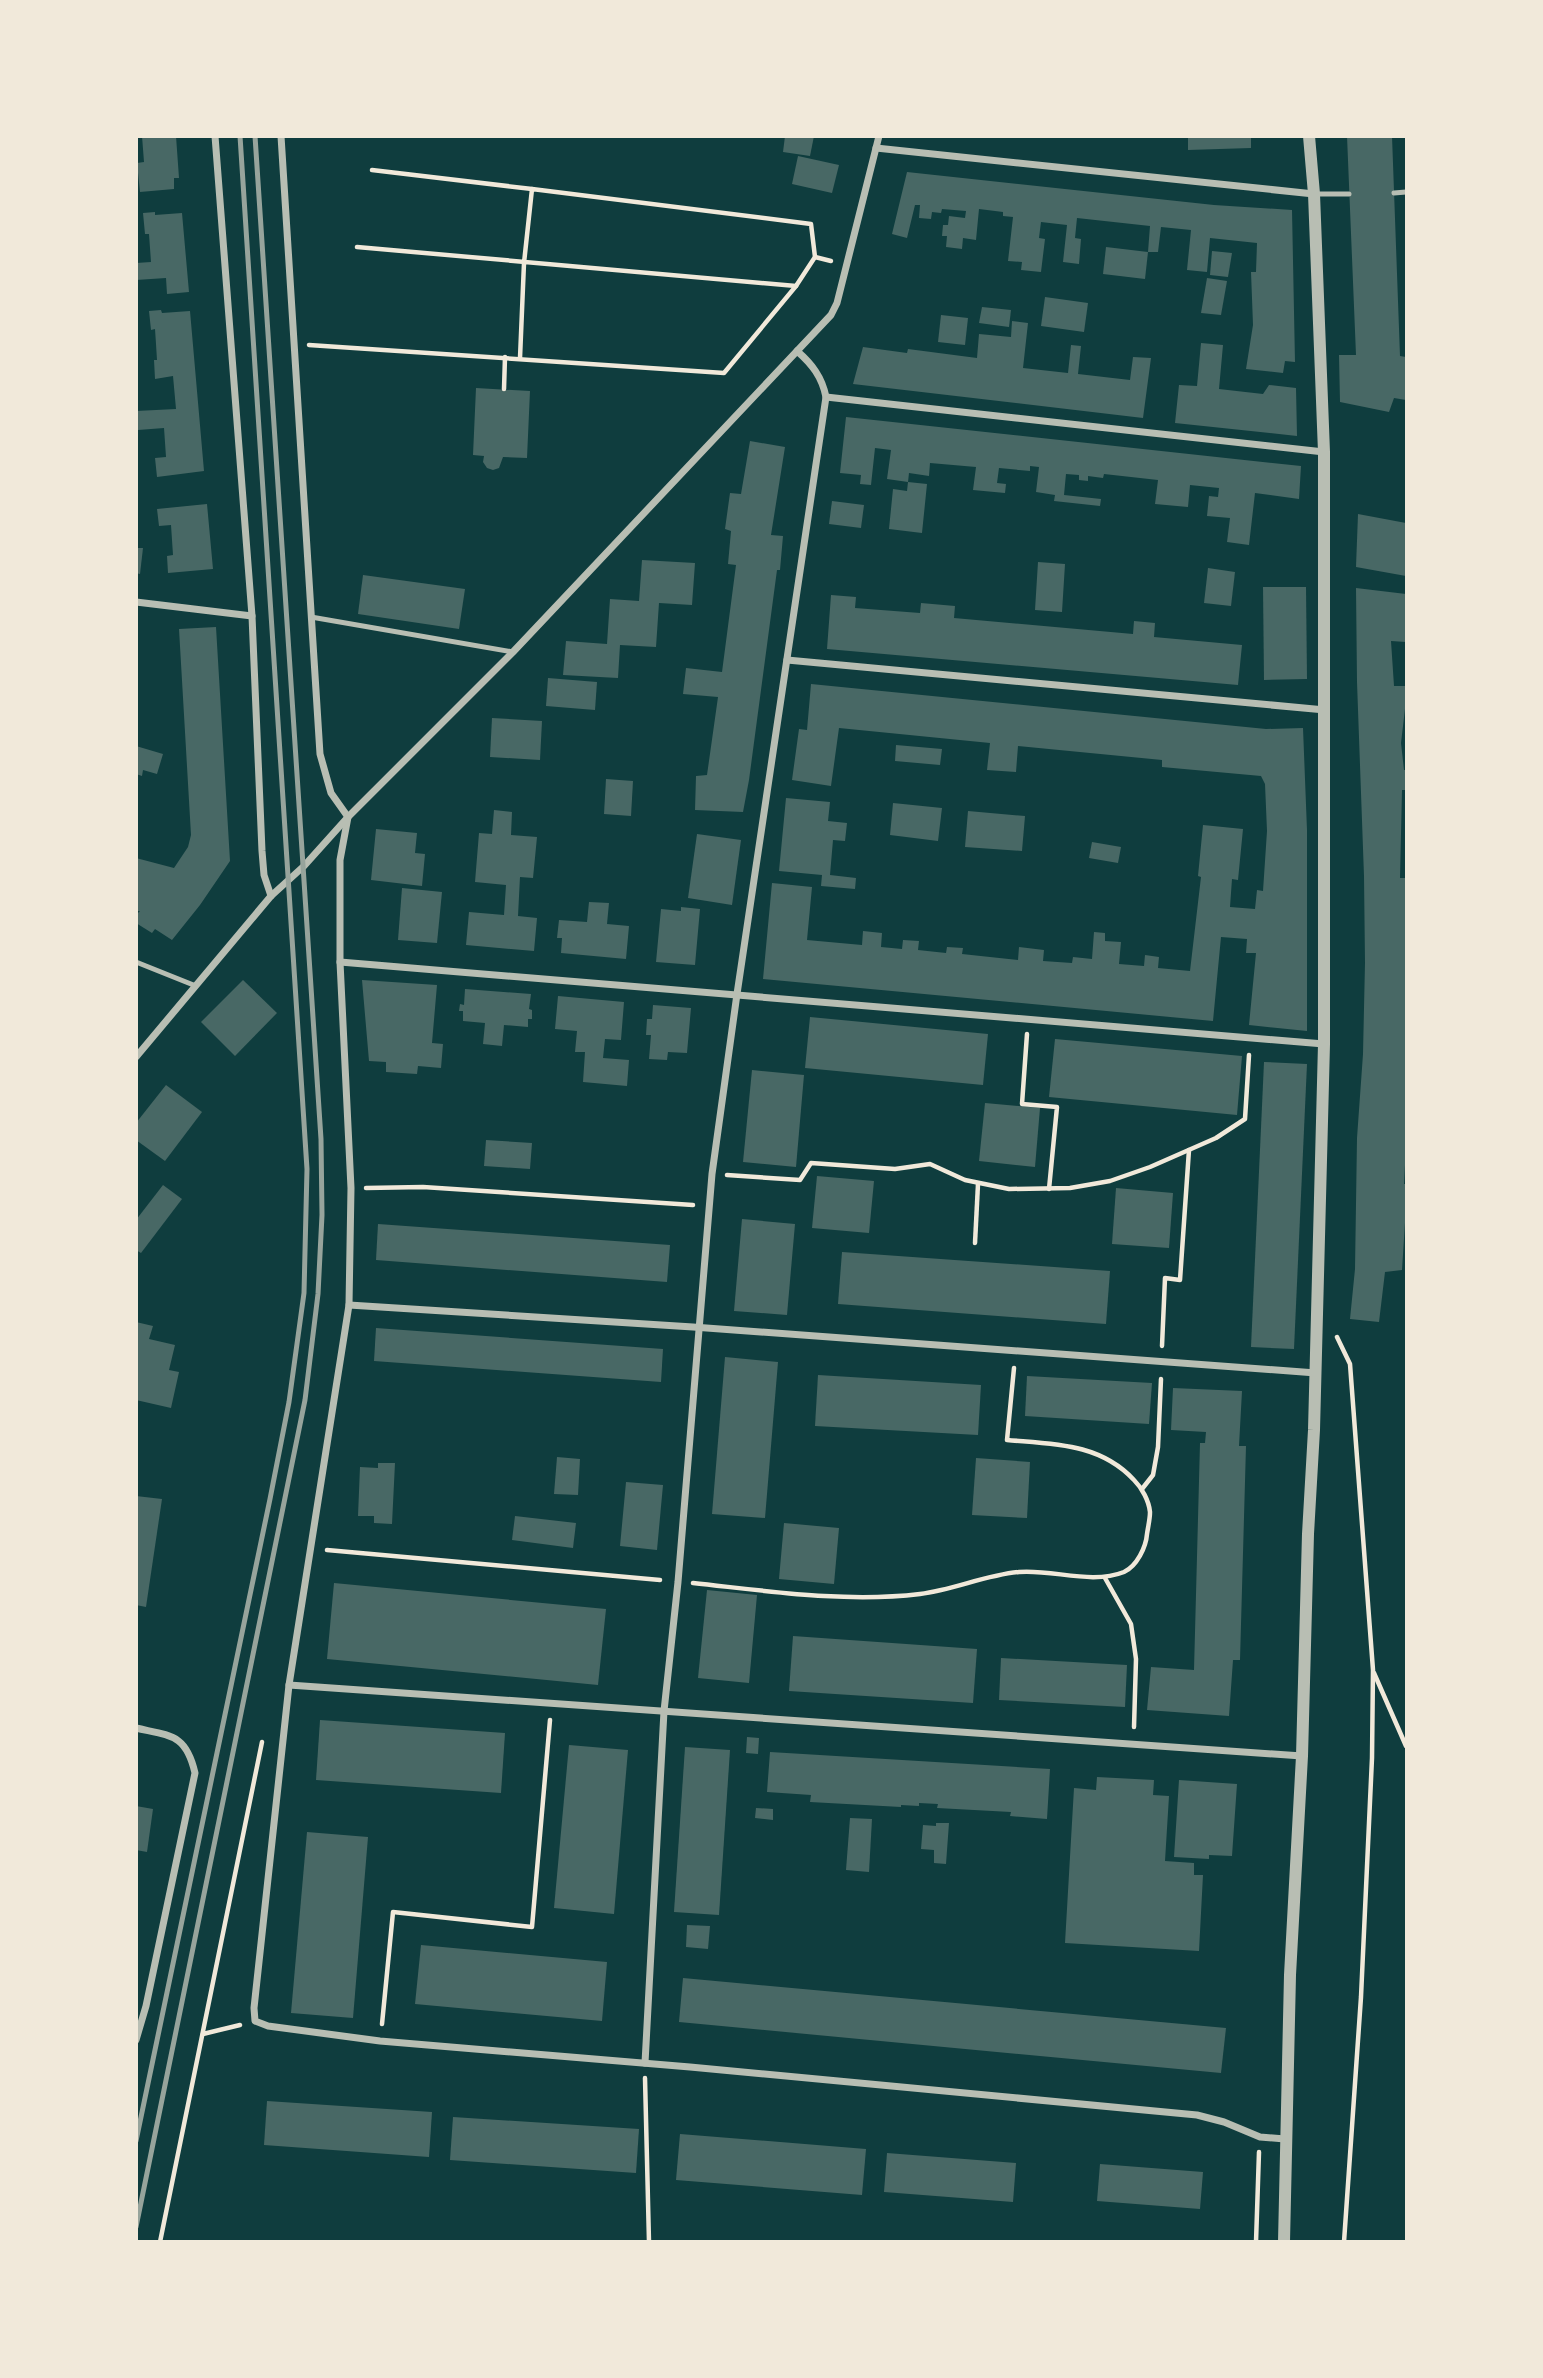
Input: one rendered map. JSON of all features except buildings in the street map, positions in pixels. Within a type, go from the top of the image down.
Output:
[{"type":"street","points":[[215,136],[252,616],[262,851],[268,886],[274,893]]},
{"type":"street","points":[[281,136],[320,754],[331,793],[348,817],[340,860],[340,962],[351,1188],[349,1305],[289,1685],[254,2008],[255,2021],[268,2026],[380,2041],[1197,2115],[1224,2122],[1260,2137],[1285,2139]]},
{"type":"street","points":[[136,1057],[274,893],[304,866],[348,817],[513,652],[822,325],[837,303],[879,136]]},
{"type":"street","points":[[1284,2242],[1290,1975],[1302,1756],[1308,1534],[1316,1373],[1324,1044],[1324,452],[1314,194],[1309,136]]},
{"type":"street","points":[[876,148],[1314,194]]},
{"type":"street","points":[[645,2063],[664,1711],[678,1582],[712,1174],[826,397],[819,375],[797,351]]},
{"type":"street","points":[[826,397],[1324,452]]},
{"type":"street","points":[[136,601],[252,616]]},
{"type":"street","points":[[787,660],[1325,710]]},
{"type":"street","points":[[340,962],[1324,1044]]},
{"type":"street","points":[[349,1305],[1316,1373]]},
{"type":"street","points":[[289,1685],[1133,1742],[1302,1756]]},
{"type":"street","points":[[136,1728],[175,1738],[190,1754],[195,1773],[137,2039]]},
{"type":"lane","points":[[1394,193],[1406,192]]},
{"type":"lane","points":[[1314,194],[1349,194]]},
{"type":"lane","points":[[311,617],[513,652]]},
{"type":"lane","points":[[136,962],[196,986]]},
{"type":"path","points":[[320,345],[724,373],[796,286],[815,257],[811,224],[372,170]]},
{"type":"path","points":[[520,358],[524,263],[532,190]]},
{"type":"path","points":[[357,247],[796,286]]},
{"type":"path","points":[[504,389],[505,357]]},
{"type":"path","points":[[1028,1019],[1022,1104],[1057,1107],[1049,1189]]},
{"type":"path","points":[[712,1174],[800,1180],[811,1163],[895,1168],[930,1164],[978,1184],[1009,1189],[1049,1189],[1110,1181],[1216,1138],[1245,1119],[1250,1038]]},
{"type":"path","points":[[1142,1489],[1153,1475],[1158,1447],[1165,1278],[1180,1280],[1189,1150]]},
{"type":"path","points":[[975,1243],[978,1184]]},
{"type":"path","points":[[351,1188],[423,1187],[709,1206]]},
{"type":"path","points":[[1317,1320],[1339,1339],[1350,1364],[1373,1670],[1372,1758],[1362,1969],[1345,2242]]},
{"type":"path","points":[[309,1549],[808,1596],[919,1594],[957,1588],[1019,1572],[1105,1577],[1127,1571],[1146,1548],[1150,1512],[1142,1489],[1113,1461],[1090,1451],[1060,1444],[1007,1440],[1015,1352]]},
{"type":"path","points":[[1105,1577],[1131,1624],[1136,1659],[1133,1742]]},
{"type":"path","points":[[1373,1670],[1406,1745]]},
{"type":"path","points":[[380,2041],[393,1912],[532,1927],[552,1702]]},
{"type":"path","points":[[160,2242],[263,1738]]},
{"type":"path","points":[[202,2034],[255,2021]]},
{"type":"path","points":[[645,2063],[649,2242]]},
{"type":"path","points":[[1256,2242],[1260,2137]]},
{"type":"railway","points":[[136,2141],[270,1499],[289,1402],[304,1293],[307,1169],[240,136]]},
{"type":"railway","points":[[136,2227],[305,1400],[318,1294],[322,1215],[321,1139],[255,136]]}]
